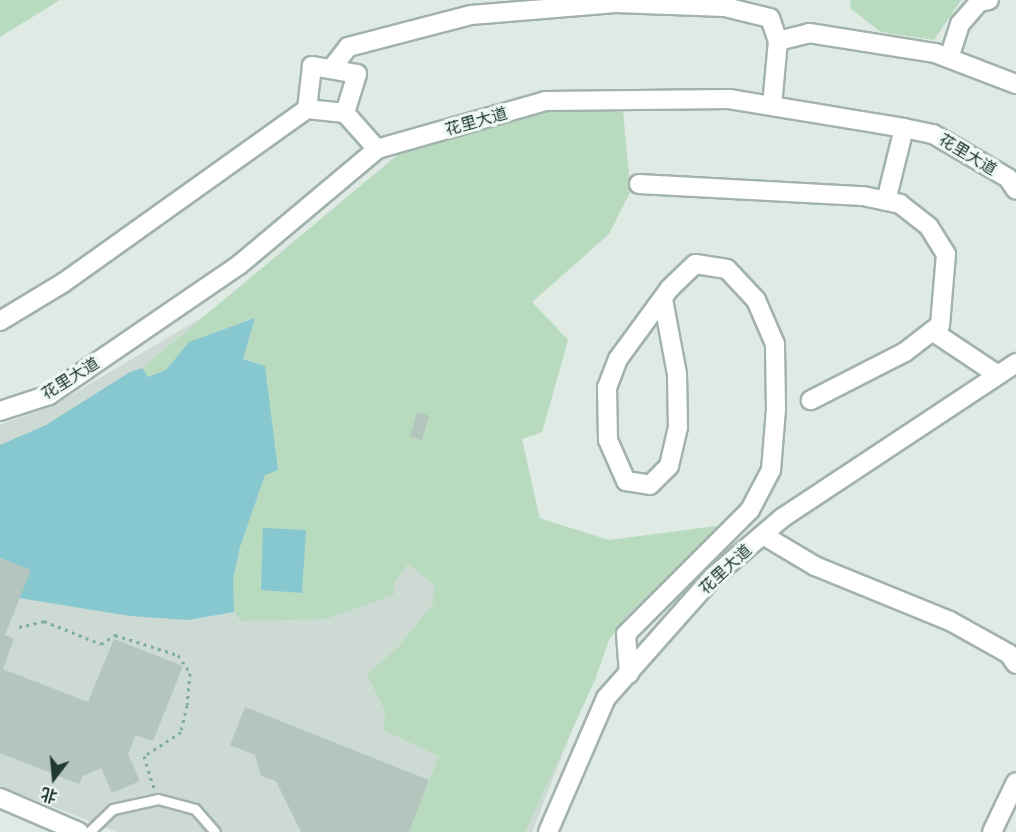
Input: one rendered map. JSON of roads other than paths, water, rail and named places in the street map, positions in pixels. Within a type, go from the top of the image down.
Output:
[{"type":"street","points":[[764,0],[778,41],[772,106]]},
{"type":"street","points":[[949,58],[960,24],[979,2],[989,0]]},
{"type":"street","points":[[331,69],[348,47],[471,15],[616,3],[724,7],[770,18]]},
{"type":"street","points":[[778,41],[808,33],[949,58],[1016,84]]},
{"type":"street","points":[[307,109],[312,66],[357,74],[345,113]]},
{"type":"street","name":"花里大道","points":[[0,411],[49,395],[229,272],[376,149],[545,101],[729,99],[904,128],[933,134],[1008,178],[1016,190]]},
{"type":"street","points":[[0,321],[63,283],[307,109],[345,113],[376,149]]},
{"type":"street","points":[[886,201],[904,128]]},
{"type":"street","points":[[639,184],[863,196],[900,204],[929,227],[946,254],[940,325],[905,352],[811,400]]},
{"type":"street","points":[[629,674],[626,634],[750,510],[771,470],[776,409],[775,344],[756,300],[727,269],[695,264],[663,298],[618,359],[607,387],[608,440],[626,481],[650,485],[669,466],[678,427],[677,374],[663,298]]},
{"type":"street","points":[[932,332],[998,375]]},
{"type":"street","name":"花里大道","points":[[548,832],[606,698],[714,577],[763,535],[1016,363]]},
{"type":"street","points":[[763,535],[814,566],[950,621],[1009,654],[1016,664]]},
{"type":"street","points":[[992,832],[1016,783]]},
{"type":"street","points":[[0,798],[80,832]]},
{"type":"lane","points":[[89,832],[113,809],[158,799],[195,809],[215,832]]},
{"type":"water","points":[[255,318],[243,359],[265,366],[278,470],[265,475],[240,547],[233,579],[234,612],[188,620],[130,616],[19,598],[30,570],[0,558],[0,445],[46,425],[130,372],[142,368],[148,377],[166,370],[189,342]]},
{"type":"water","points":[[263,528],[306,530],[302,593],[261,590]]}]
